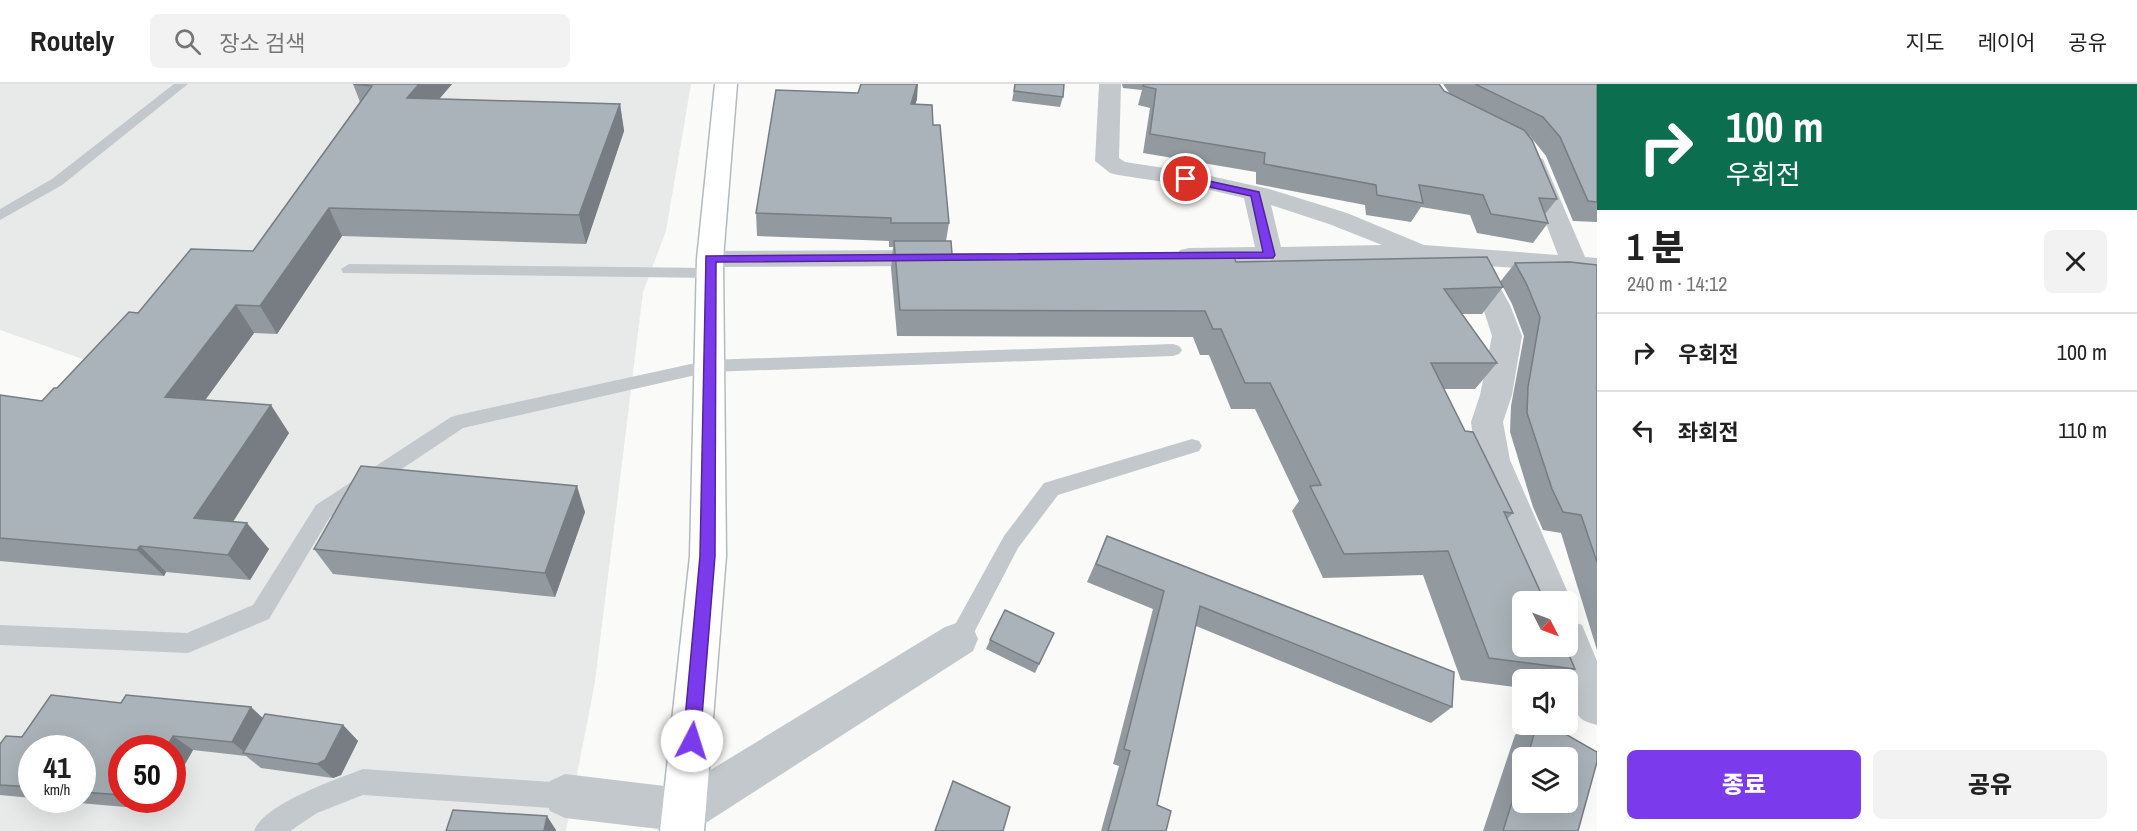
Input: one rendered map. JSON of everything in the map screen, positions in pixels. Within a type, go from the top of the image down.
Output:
[{"type":"main road","points":[[683,820],[708,556],[710,266],[726,84]]},
{"type":"street","points":[[1110,84],[1107,162],[1118,168],[1208,182],[1315,209],[1369,229],[1420,253]]},
{"type":"street","points":[[1520,142],[1532,157],[1586,265]]},
{"type":"street","points":[[1256,194],[1270,255]]},
{"type":"street","points":[[1162,256],[1420,253],[1586,265]]},
{"type":"street","points":[[1469,256],[1496,305],[1507,336],[1496,394],[1487,422],[1493,460],[1547,591]]},
{"type":"street","points":[[710,266],[960,257]]},
{"type":"street","points":[[565,796],[683,820],[959,639]]},
{"type":"street","points":[[1576,657],[1592,700],[1597,706]]},
{"type":"lane","points":[[0,214],[57,182],[182,84]]},
{"type":"lane","points":[[349,269],[710,266]]},
{"type":"lane","points":[[0,635],[188,643],[261,612],[323,511],[458,422],[709,366],[1173,350]]},
{"type":"lane","points":[[959,639],[1011,542],[1051,489],[1192,447]]},
{"type":"lane","points":[[267,831],[308,804],[363,782],[565,796]]},
{"type":"shaded area","points":[[0,84],[691,84],[666,231],[643,292],[595,682],[566,831],[0,831],[0,497],[111,369],[0,330]]},
{"type":"building","points":[[353,84],[419,84],[407,98],[620,104],[579,215],[329,208],[260,306],[236,305],[165,397],[271,405],[194,518],[247,523],[228,555],[140,546],[137,550],[0,538],[0,395],[42,401],[129,312],[138,313],[191,249],[253,251],[372,86]]},
{"type":"building","points":[[861,84],[917,84],[911,104],[932,105],[933,125],[940,125],[949,223],[891,223],[891,218],[756,213],[776,90],[858,93]]},
{"type":"building","points":[[1015,84],[1064,84],[1063,97],[1014,91]]},
{"type":"building","points":[[1144,84],[1439,84],[1444,91],[1524,130],[1532,140],[1557,199],[1539,198],[1548,223],[1491,214],[1483,195],[1419,185],[1423,203],[1377,195],[1376,185],[1264,164],[1265,153],[1150,134],[1156,89],[1143,86]]},
{"type":"building","points":[[1475,84],[1597,84],[1597,202],[1588,201],[1560,137],[1543,117]]},
{"type":"building","points":[[894,241],[951,241],[952,254],[1233,255],[1236,262],[1487,257],[1503,287],[1444,289],[1497,363],[1431,363],[1465,431],[1473,432],[1513,513],[1504,512],[1540,591],[1512,591],[1512,657],[1570,657],[1575,669],[1489,658],[1448,551],[1344,554],[1310,486],[1321,485],[1270,383],[1245,383],[1221,329],[1213,329],[1205,311],[900,310]]},
{"type":"building","points":[[1570,262],[1597,265],[1597,562],[1581,515],[1563,512],[1552,489],[1527,413],[1528,387],[1540,317],[1515,263]]},
{"type":"building","points":[[361,466],[577,486],[545,573],[314,549]]},
{"type":"building","points":[[1107,536],[1454,672],[1452,707],[1200,606],[1157,805],[1171,811],[1166,831],[1108,831],[1130,751],[1124,749],[1164,591],[1096,564]]},
{"type":"building","points":[[1005,610],[1054,633],[1039,664],[990,640]]},
{"type":"building","points":[[51,695],[121,703],[126,695],[251,707],[232,742],[186,737],[186,735],[108,735],[108,794],[96,793],[96,735],[23,735]]},
{"type":"building","points":[[265,714],[343,725],[325,760],[317,764],[243,753]]},
{"type":"building","points":[[1534,735],[1567,735],[1597,752],[1597,762],[1578,831],[1503,831],[1512,802],[1512,813],[1578,813],[1578,747],[1530,747]]},
{"type":"building","points":[[6,736],[18,737],[18,786],[0,785],[0,744]]},
{"type":"building","points":[[953,781],[1010,807],[1003,831],[935,831]]},
{"type":"building","points":[[453,810],[547,816],[544,831],[446,831]]},
{"type":"route","points":[[692,741],[708,556],[710,259],[1270,255],[1256,194],[1186,179]]}]
